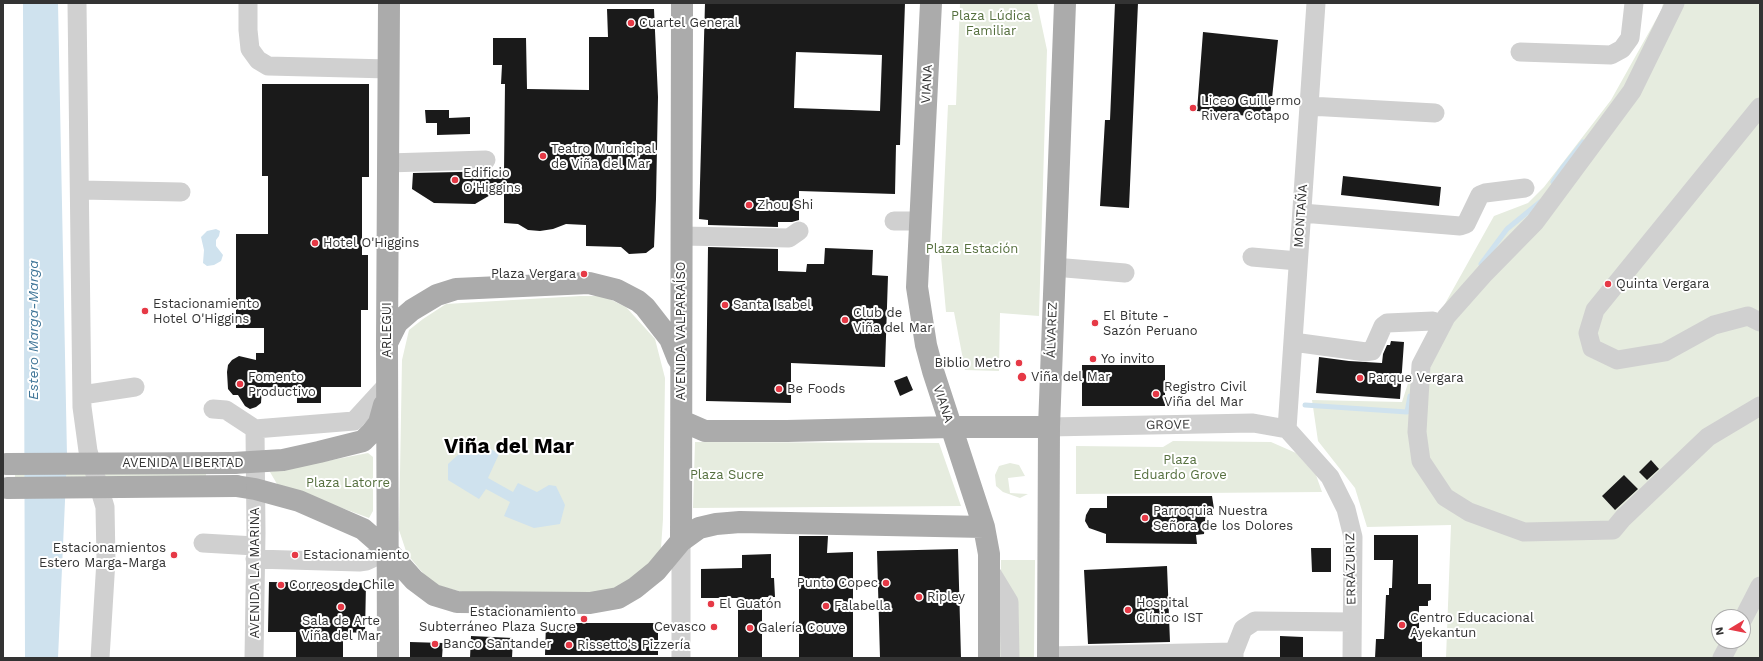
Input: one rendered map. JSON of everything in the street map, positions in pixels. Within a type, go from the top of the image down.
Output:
[{"type":"main road","name":"ARLEGUI","points":[[388,658],[387,343],[389,3]]},
{"type":"main road","name":"AVENIDA VALPARAÍSO","points":[[681,541],[682,3]]},
{"type":"main road","name":"VIANA","points":[[931,3],[917,287],[926,345],[950,427],[984,527],[989,554],[989,658]]},
{"type":"main road","name":"ÁLVAREZ","points":[[1048,657],[1049,427],[1065,3]]},
{"type":"main road","points":[[387,343],[397,323],[412,310],[437,295],[456,289],[589,283],[617,290],[638,301],[645,307],[670,339],[681,364]]},
{"type":"main road","points":[[244,463],[272,461],[319,452],[363,440],[371,433],[378,423],[383,411],[388,384]]},
{"type":"main road","points":[[682,422],[704,431],[1049,427]]},
{"type":"main road","name":"AVENIDA LIBERTAD","points":[[5,464],[244,463]]},
{"type":"main road","points":[[245,487],[299,501],[363,529],[388,551],[414,580],[434,595],[457,602],[590,602],[618,598],[635,588],[656,571],[681,541],[699,528],[716,524],[740,522],[984,527]]},
{"type":"main road","name":"AVENIDA LIBERTAD","points":[[5,488],[245,487]]},
{"type":"street","points":[[77,3],[77,78],[81,190],[80,279],[82,408],[88,451],[105,507],[106,560],[100,658]]},
{"type":"street","points":[[248,3],[250,49],[258,60],[268,66],[389,69]]},
{"type":"street","name":"MONTAÑA","points":[[1287,429],[1316,3]]},
{"type":"street","points":[[1520,52],[1611,55],[1622,49],[1630,38],[1634,3]]},
{"type":"street","points":[[1675,3],[1632,91],[1535,222],[1485,272],[1446,317],[1421,365],[1417,432],[1422,461],[1445,497],[1469,512],[1524,532],[1613,530],[1623,518],[1708,437],[1760,406]]},
{"type":"street","points":[[1308,106],[1435,113]]},
{"type":"street","points":[[1760,107],[1595,310],[1588,333],[1592,348],[1617,360],[1665,352],[1714,325],[1748,316],[1760,322]]},
{"type":"street","points":[[388,164],[486,160]]},
{"type":"street","points":[[1302,213],[1460,226],[1466,224],[1480,195],[1485,193],[1525,188]]},
{"type":"street","points":[[81,190],[181,192]]},
{"type":"street","points":[[894,221],[921,221]]},
{"type":"street","points":[[681,236],[789,238],[799,231]]},
{"type":"street","points":[[1252,257],[1298,261]]},
{"type":"street","points":[[1054,267],[1125,273]]},
{"type":"street","points":[[1293,342],[1366,352],[1372,351],[1382,326],[1387,323],[1433,321]]},
{"type":"street","points":[[213,409],[226,410],[255,429],[354,421],[388,384]]},
{"type":"street","points":[[82,394],[135,387]]},
{"type":"street","name":"GROVE","points":[[1049,427],[1253,423],[1287,429]]},
{"type":"street","points":[[244,463],[255,429]]},
{"type":"street","name":"ERRÁZURIZ","points":[[1287,429],[1330,477],[1346,509],[1353,537],[1352,658]]},
{"type":"street","name":"AVENIDA LIBERTAD","points":[[244,463],[245,487]]},
{"type":"street","name":"AVENIDA LA MARINA","points":[[245,487],[255,552],[254,658]]},
{"type":"street","name":"AVENIDA VALPARAÍSO","points":[[681,541],[681,658]]},
{"type":"street","points":[[203,543],[255,552],[359,562],[366,561],[388,551]]},
{"type":"street","points":[[989,569],[1009,602],[1010,658]]},
{"type":"street","points":[[1748,609],[1760,586]]},
{"type":"street","points":[[1048,657],[1234,655],[1243,629],[1255,621],[1352,622]]},
{"type":"street","points":[[1722,658],[1727,649]]},
{"type":"green space","points":[[960,3],[1037,3],[1047,50],[1039,316],[1000,313],[999,371],[965,370],[954,312],[946,312],[941,256],[948,105],[956,105]]},
{"type":"green space","name":"Quinta Vergara","points":[[1663,3],[1760,3],[1760,658],[1446,658],[1451,525],[1367,527],[1355,488],[1318,441],[1312,400],[1402,402],[1418,352],[1494,216],[1528,203],[1544,187],[1611,100],[1662,9]]},
{"type":"green space","points":[[603,296],[626,307],[655,339],[665,378],[663,519],[661,548],[648,567],[615,588],[588,595],[470,594],[432,584],[407,554],[399,530],[402,360],[409,330],[446,304]]},
{"type":"green space","name":"Plaza Eduardo Grove","points":[[1173,441],[1271,442],[1296,453],[1316,475],[1322,492],[1076,494],[1076,446],[1163,447]]},
{"type":"green space","name":"Plaza Sucre","points":[[695,442],[939,443],[961,506],[693,508]]},
{"type":"green space","name":"Plaza Latorre","points":[[368,453],[373,457],[373,511],[369,518],[277,484],[270,472]]},
{"type":"green space","points":[[1010,463],[1019,465],[1025,476],[1008,478],[1010,493],[1028,494],[1020,498],[1003,492],[996,486],[995,475],[999,466]]},
{"type":"green space","points":[[206,473],[206,476],[15,477],[15,474]]},
{"type":"green space","points":[[1001,560],[1035,560],[1034,658],[1000,658]]},
{"type":"water","name":"Estero Marga-Marga","points":[[23,3],[58,3],[67,456],[58,658],[25,658]]},
{"type":"water","points":[[216,229],[220,231],[216,240],[216,246],[223,255],[221,261],[214,265],[207,266],[203,263],[204,250],[201,237],[207,231]]},
{"type":"water","points":[[486,446],[499,454],[488,478],[513,492],[518,483],[537,492],[549,485],[556,486],[565,505],[560,524],[534,528],[504,516],[510,502],[486,489],[479,499],[448,480],[448,464],[460,453]]},
{"type":"building","points":[[705,3],[905,3],[900,145],[896,145],[895,194],[799,191],[799,220],[792,222],[778,222],[778,227],[708,225],[708,220],[699,219]],"holes":[[[796,52],[882,55],[880,111],[794,108]]]},
{"type":"building","points":[[1115,3],[1138,3],[1129,208],[1100,206],[1105,120],[1110,120]]},
{"type":"building","points":[[607,9],[654,9],[658,97],[654,247],[646,253],[629,254],[621,247],[586,246],[586,225],[566,224],[553,229],[540,231],[528,230],[518,224],[504,223],[504,187],[475,204],[434,203],[412,189],[413,173],[504,171],[505,84],[501,84],[502,65],[493,65],[493,38],[526,38],[527,89],[589,90],[589,37],[608,37]]},
{"type":"building","points":[[1203,32],[1278,40],[1270,118],[1197,111]]},
{"type":"building","name":"Hotel O'Higgins","points":[[262,84],[369,84],[369,177],[362,177],[362,255],[368,255],[368,310],[361,310],[361,387],[321,387],[321,403],[297,403],[297,388],[262,387],[261,403],[250,409],[245,406],[238,395],[233,395],[228,389],[227,372],[228,365],[232,360],[239,356],[256,360],[256,353],[264,353],[264,328],[236,328],[236,234],[268,234],[268,176],[262,176]]},
{"type":"building","points":[[425,110],[449,110],[449,118],[470,117],[470,134],[437,135],[437,123],[426,123]]},
{"type":"building","points":[[1343,176],[1441,187],[1439,206],[1341,195]]},
{"type":"building","points":[[708,247],[778,249],[778,271],[806,272],[807,264],[824,264],[825,248],[873,250],[872,275],[888,276],[885,367],[791,363],[791,403],[706,401]]},
{"type":"building","name":"Parque Vergara","points":[[1391,341],[1404,342],[1400,399],[1316,393],[1319,357],[1382,363],[1383,354],[1387,345],[1390,345]]},
{"type":"building","points":[[1082,365],[1165,365],[1165,406],[1082,406]]},
{"type":"building","points":[[907,376],[913,390],[900,396],[894,381]]},
{"type":"building","points":[[1651,460],[1659,469],[1647,480],[1639,472]]},
{"type":"building","points":[[1624,475],[1638,489],[1615,510],[1602,496]]},
{"type":"building","name":"Parroquia Nuestra Señora de los Dolores","points":[[1107,496],[1212,496],[1214,509],[1206,510],[1204,534],[1196,535],[1197,544],[1106,543],[1106,534],[1089,528],[1085,521],[1086,515],[1090,508],[1107,508]]},
{"type":"building","points":[[1374,535],[1418,535],[1418,584],[1431,584],[1431,600],[1428,601],[1428,606],[1419,606],[1419,640],[1422,640],[1422,658],[1375,658],[1376,639],[1384,639],[1386,595],[1389,595],[1389,588],[1392,588],[1393,560],[1374,560]]},
{"type":"building","name":"Falabella","points":[[799,536],[828,536],[827,553],[853,552],[853,658],[799,658]]},
{"type":"building","points":[[1311,548],[1331,548],[1331,572],[1312,572]]},
{"type":"building","name":"Ripley","points":[[958,549],[961,658],[880,658],[877,551]]},
{"type":"building","name":"Galería Couve","points":[[771,554],[771,578],[774,578],[775,597],[762,597],[762,658],[738,658],[738,598],[701,598],[701,569],[742,568],[742,555]]},
{"type":"building","name":"Hospital Clínico IST","points":[[1167,566],[1170,642],[1088,644],[1084,570]]},
{"type":"building","points":[[269,582],[366,583],[365,633],[343,632],[343,658],[296,658],[296,632],[268,632]]},
{"type":"building","points":[[546,623],[658,623],[658,655],[545,655]]},
{"type":"building","points":[[471,636],[513,638],[512,658],[470,658]]},
{"type":"building","points":[[1280,636],[1303,637],[1303,658],[1280,658]]},
{"type":"building","points":[[410,642],[443,643],[442,658],[410,658]]},
{"type":"waterway","points":[[1553,182],[1583,142]]},
{"type":"waterway","points":[[1481,264],[1507,229],[1540,202]]},
{"type":"waterway","points":[[1305,405],[1407,412],[1410,396]]},
{"type":"place","name":"Cuartel General","points":[[631,23]]},
{"type":"place","name":"Liceo Guillermo Rivera Cotapo","points":[[1193,108]]},
{"type":"place","name":"Teatro Municipal de Viña del Mar","points":[[543,156]]},
{"type":"place","name":"Edificio O'Higgins","points":[[455,180]]},
{"type":"place","name":"Zhou Shi","points":[[749,205]]},
{"type":"place","name":"Hotel O'Higgins","points":[[315,243]]},
{"type":"place","name":"Plaza Vergara","points":[[584,274]]},
{"type":"place","name":"Quinta Vergara","points":[[1608,284]]},
{"type":"place","name":"Santa Isabel","points":[[725,305]]},
{"type":"place","name":"Estacionamiento Hotel O'Higgins","points":[[145,311]]},
{"type":"place","name":"Club de Viña del Mar","points":[[845,320]]},
{"type":"place","name":"El Bitute - Sazón Peruano","points":[[1095,323]]},
{"type":"place","name":"Yo invito","points":[[1093,359]]},
{"type":"place","name":"Biblio Metro","points":[[1019,363]]},
{"type":"place","name":"Viña del Mar","points":[[1022,377]]},
{"type":"place","name":"Parque Vergara","points":[[1360,378]]},
{"type":"place","name":"Fomento Productivo","points":[[240,384]]},
{"type":"place","name":"Be Foods","points":[[779,389]]},
{"type":"place","name":"Registro Civil Viña del Mar","points":[[1156,394]]},
{"type":"place","name":"Parroquia Nuestra Señora de los Dolores","points":[[1145,518]]},
{"type":"place","name":"Estacionamientos Estero Marga-Marga","points":[[174,555]]},
{"type":"place","name":"Estacionamiento","points":[[295,555]]},
{"type":"place","name":"Punto Copec","points":[[886,583]]},
{"type":"place","name":"Correos de Chile","points":[[281,585]]},
{"type":"place","name":"Ripley","points":[[919,597]]},
{"type":"place","name":"El Guatón","points":[[711,604]]},
{"type":"place","name":"Falabella","points":[[826,606]]},
{"type":"place","name":"Sala de Arte Viña del Mar","points":[[341,607]]},
{"type":"place","name":"Hospital Clínico IST","points":[[1128,610]]},
{"type":"place","name":"Estacionamiento Subterráneo Plaza Sucre","points":[[584,619]]},
{"type":"place","name":"Centro Educacional Ayekantun","points":[[1402,625]]},
{"type":"place","name":"Cevasco","points":[[714,627]]},
{"type":"place","name":"Galería Couve","points":[[750,628]]},
{"type":"place","name":"Banco Santander","points":[[435,644]]},
{"type":"place","name":"Rissetto's Pizzería","points":[[569,645]]},
{"type":"district","name":"Viña del Mar","points":[[509,447]]},
{"type":"park label","name":"Plaza Lúdica Familiar","points":[[991,24]]},
{"type":"park label","name":"Plaza Estación","points":[[972,249]]}]
